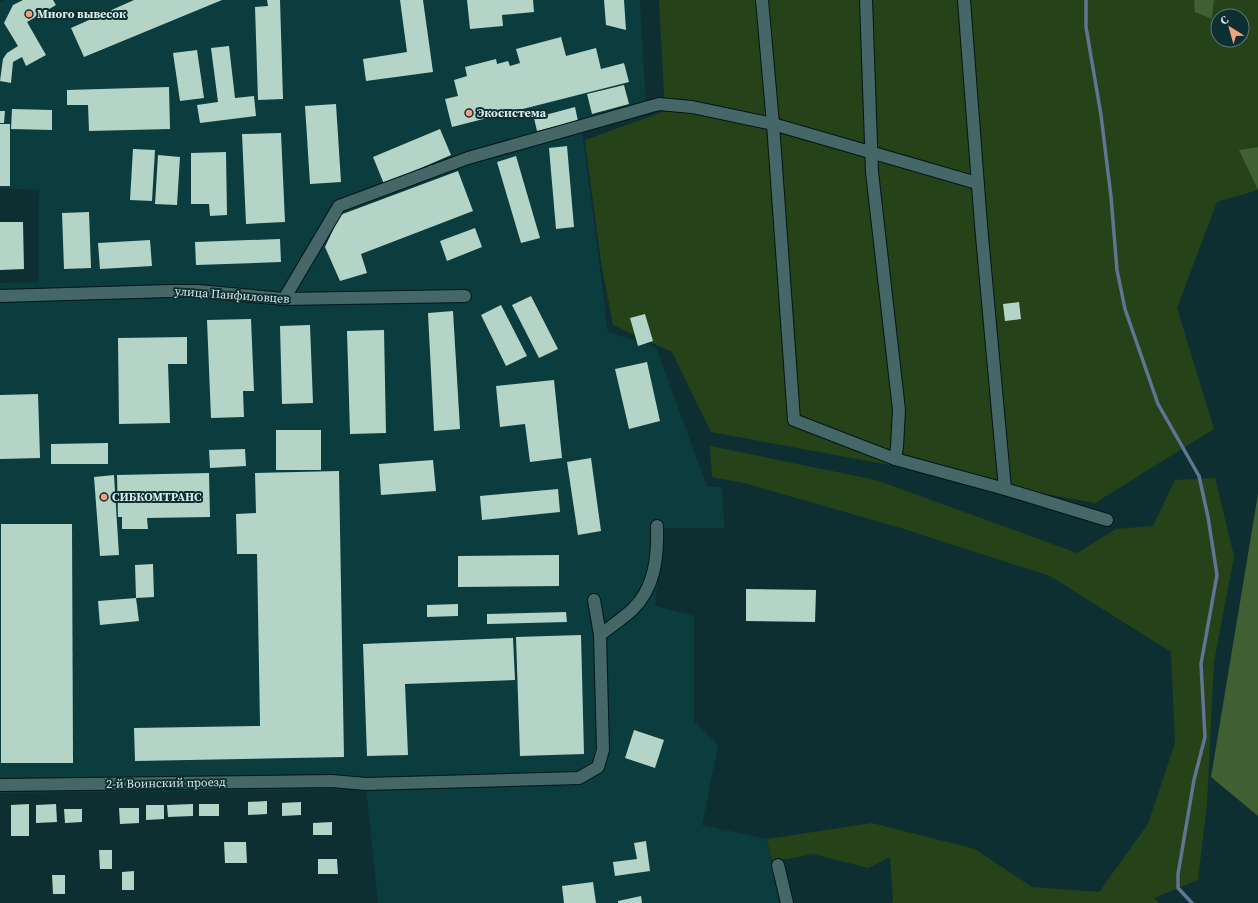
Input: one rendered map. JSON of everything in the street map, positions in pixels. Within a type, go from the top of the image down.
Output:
[{"type":"street","points":[[762,0],[773,124],[794,420],[895,458],[1107,520]]},
{"type":"street","points":[[866,0],[872,172],[899,410],[895,458]]},
{"type":"street","points":[[964,0],[977,183],[1005,489]]},
{"type":"street","points":[[284,299],[338,206],[468,158],[659,104],[692,107],[773,124],[977,183]]},
{"type":"street","name":"улица Панфиловцев","points":[[0,296],[198,291],[284,299],[465,296]]},
{"type":"street","points":[[600,636],[631,610],[648,588],[653,575],[658,547],[657,526]]},
{"type":"street","name":"2-й Воинский проезд","points":[[0,785],[332,781],[366,784],[579,778],[598,767],[603,750],[600,636],[594,600]]},
{"type":"street","points":[[778,865],[787,903]]},
{"type":"shaded area","points":[[6,0],[640,0],[646,108],[582,129],[608,332],[656,347],[707,487],[722,487],[724,528],[664,528],[655,606],[694,616],[694,721],[718,745],[702,825],[767,839],[779,903],[378,903],[366,789],[0,793],[0,283],[38,282],[39,190],[0,188],[0,3]]},
{"type":"green space","points":[[659,0],[1194,0],[1196,12],[1210,18],[1210,48],[1250,48],[1250,8],[1213,8],[1214,0],[1258,0],[1258,147],[1240,150],[1258,190],[1217,202],[1177,308],[1214,429],[1095,503],[711,432],[672,352],[613,325],[601,262],[585,140],[665,111]]},
{"type":"green space","points":[[1194,0],[1214,0],[1213,8],[1210,8],[1210,18],[1195,12]]},
{"type":"green space","points":[[1258,147],[1258,190],[1239,150]]},
{"type":"green space","points":[[710,446],[876,480],[1077,553],[1116,529],[1153,526],[1175,480],[1215,478],[1234,556],[1214,662],[1207,804],[1198,880],[1154,898],[1159,903],[892,903],[890,857],[868,868],[813,854],[772,862],[767,839],[872,823],[975,849],[1032,887],[1099,892],[1148,824],[1175,743],[1171,652],[1050,576],[904,529],[744,483],[712,477]]},
{"type":"green space","points":[[1258,494],[1258,816],[1211,777]]},
{"type":"building","points":[[23,0],[53,0],[56,5],[27,22],[46,55],[26,66],[22,57],[13,62],[11,83],[0,81],[3,59],[7,53],[18,46],[4,23],[13,5]]},
{"type":"building","points":[[134,0],[222,0],[84,57],[71,28]]},
{"type":"building","points":[[267,0],[280,0],[283,99],[258,100],[255,7],[268,6]]},
{"type":"building","points":[[400,0],[423,0],[433,72],[366,81],[363,59],[407,52]]},
{"type":"building","points":[[467,0],[533,0],[534,12],[502,15],[503,26],[470,29]]},
{"type":"building","points":[[604,0],[624,0],[626,30],[606,25]]},
{"type":"building","points":[[561,37],[566,56],[596,48],[601,69],[624,63],[629,82],[452,127],[445,99],[458,96],[454,80],[467,76],[465,67],[496,59],[497,64],[508,61],[510,66],[520,63],[516,49]]},
{"type":"building","points":[[229,46],[235,98],[254,96],[256,116],[200,123],[197,105],[218,102],[211,48]]},
{"type":"building","points":[[197,50],[204,98],[180,101],[173,53]]},
{"type":"building","points":[[624,85],[629,104],[592,114],[587,94]]},
{"type":"building","points":[[169,87],[170,129],[89,131],[88,105],[67,105],[67,90]]},
{"type":"building","points":[[336,104],[341,182],[310,184],[305,106]]},
{"type":"building","points":[[575,107],[578,121],[537,131],[534,118]]},
{"type":"building","points":[[12,109],[52,110],[52,130],[11,129]]},
{"type":"building","points":[[0,111],[5,111],[4,123],[0,123]]},
{"type":"building","points":[[0,124],[10,124],[10,186],[0,186]]},
{"type":"building","points":[[440,129],[451,155],[384,184],[373,157]]},
{"type":"building","points":[[281,133],[285,222],[246,224],[242,134]]},
{"type":"building","points":[[567,146],[574,227],[556,229],[549,148]]},
{"type":"building","points":[[133,149],[155,150],[152,201],[130,200]]},
{"type":"building","points":[[226,152],[227,215],[210,216],[209,204],[191,204],[191,153]]},
{"type":"building","points":[[158,155],[180,157],[177,205],[155,204]]},
{"type":"building","points":[[516,156],[540,238],[521,243],[497,162]]},
{"type":"building","points":[[458,171],[473,211],[361,254],[367,273],[340,281],[325,247],[340,215]]},
{"type":"building","points":[[89,212],[91,268],[64,269],[62,213]]},
{"type":"building","points":[[0,222],[23,222],[24,269],[0,270]]},
{"type":"building","points":[[475,228],[482,247],[447,261],[440,241]]},
{"type":"building","points":[[280,239],[281,262],[196,265],[195,242]]},
{"type":"building","points":[[150,240],[152,266],[100,269],[98,243]]},
{"type":"building","points":[[531,296],[558,349],[539,358],[512,305]]},
{"type":"building","points":[[1019,302],[1021,319],[1005,321],[1003,304]]},
{"type":"building","points":[[501,305],[527,356],[506,366],[481,315]]},
{"type":"building","points":[[453,311],[460,429],[434,431],[428,313]]},
{"type":"building","points":[[645,314],[653,341],[638,346],[630,318]]},
{"type":"building","points":[[251,319],[254,391],[243,391],[244,417],[211,418],[207,320]]},
{"type":"building","points":[[310,325],[313,403],[282,404],[280,326]]},
{"type":"building","points":[[384,330],[386,433],[350,434],[347,331]]},
{"type":"building","points":[[187,337],[187,364],[168,364],[170,423],[119,424],[118,338]]},
{"type":"building","points":[[647,362],[660,421],[629,429],[615,369]]},
{"type":"building","points":[[554,380],[562,458],[530,462],[525,424],[500,427],[496,386]]},
{"type":"building","points":[[38,394],[40,458],[0,459],[0,395]]},
{"type":"building","points":[[276,430],[321,430],[321,470],[276,470]]},
{"type":"building","points":[[108,443],[108,464],[51,464],[51,444]]},
{"type":"building","points":[[245,449],[246,466],[210,468],[209,450]]},
{"type":"building","points":[[591,458],[601,531],[578,535],[567,462]]},
{"type":"building","points":[[433,460],[436,491],[381,495],[379,464]]},
{"type":"building","points":[[339,471],[344,757],[135,761],[134,728],[260,726],[257,554],[237,554],[236,514],[256,513],[255,473]]},
{"type":"building","points":[[209,473],[210,517],[147,518],[148,529],[122,529],[122,517],[118,517],[117,475]]},
{"type":"building","points":[[114,475],[119,555],[100,556],[94,477]]},
{"type":"building","points":[[558,489],[560,512],[482,520],[480,496]]},
{"type":"building","points":[[1,524],[72,524],[73,763],[1,763]]},
{"type":"building","points":[[559,555],[559,586],[458,587],[458,556]]},
{"type":"building","points":[[153,564],[154,597],[136,598],[135,565]]},
{"type":"building","points":[[746,589],[816,590],[815,622],[746,621]]},
{"type":"building","points":[[136,598],[139,621],[100,625],[98,601]]},
{"type":"building","points":[[458,604],[458,616],[427,617],[427,605]]},
{"type":"building","points":[[566,612],[567,622],[487,624],[487,614]]},
{"type":"building","points":[[581,635],[584,754],[520,756],[516,637]]},
{"type":"building","points":[[513,638],[515,680],[405,684],[408,755],[367,756],[363,644]]},
{"type":"building","points":[[634,730],[664,740],[655,768],[625,758]]},
{"type":"building","points":[[267,801],[267,814],[248,815],[248,802]]},
{"type":"building","points":[[301,802],[301,815],[282,816],[282,803]]},
{"type":"building","points":[[29,804],[29,836],[11,836],[11,805]]},
{"type":"building","points":[[56,804],[57,822],[36,823],[36,805]]},
{"type":"building","points":[[193,804],[193,816],[168,817],[167,805]]},
{"type":"building","points":[[199,804],[219,804],[219,816],[199,816]]},
{"type":"building","points":[[146,805],[164,805],[164,819],[146,820]]},
{"type":"building","points":[[119,808],[139,808],[139,823],[120,824]]},
{"type":"building","points":[[64,809],[82,809],[82,822],[65,823]]},
{"type":"building","points":[[332,822],[332,835],[313,835],[313,823]]},
{"type":"building","points":[[646,841],[650,871],[615,876],[613,862],[637,859],[634,843]]},
{"type":"building","points":[[224,842],[246,842],[247,863],[225,863]]},
{"type":"building","points":[[99,850],[112,850],[112,869],[100,869]]},
{"type":"building","points":[[318,859],[337,859],[338,874],[318,874]]},
{"type":"building","points":[[134,871],[134,890],[122,890],[122,872]]},
{"type":"building","points":[[52,875],[65,875],[65,894],[53,894]]},
{"type":"building","points":[[593,882],[596,903],[564,903],[562,886]]},
{"type":"building","points":[[641,896],[642,903],[618,903],[618,901]]},
{"type":"waterway","points":[[1086,0],[1086,27],[1101,115],[1111,197],[1117,270],[1125,309],[1158,404],[1199,476],[1208,517],[1217,575],[1201,664],[1205,737],[1194,780],[1178,874],[1178,888],[1192,903]]},
{"type":"place","name":"Много вывесок","points":[[29,14]]},
{"type":"place","name":"Экосистема","points":[[469,113]]},
{"type":"place","name":"СИБКОМТРАНС","points":[[104,497]]}]
